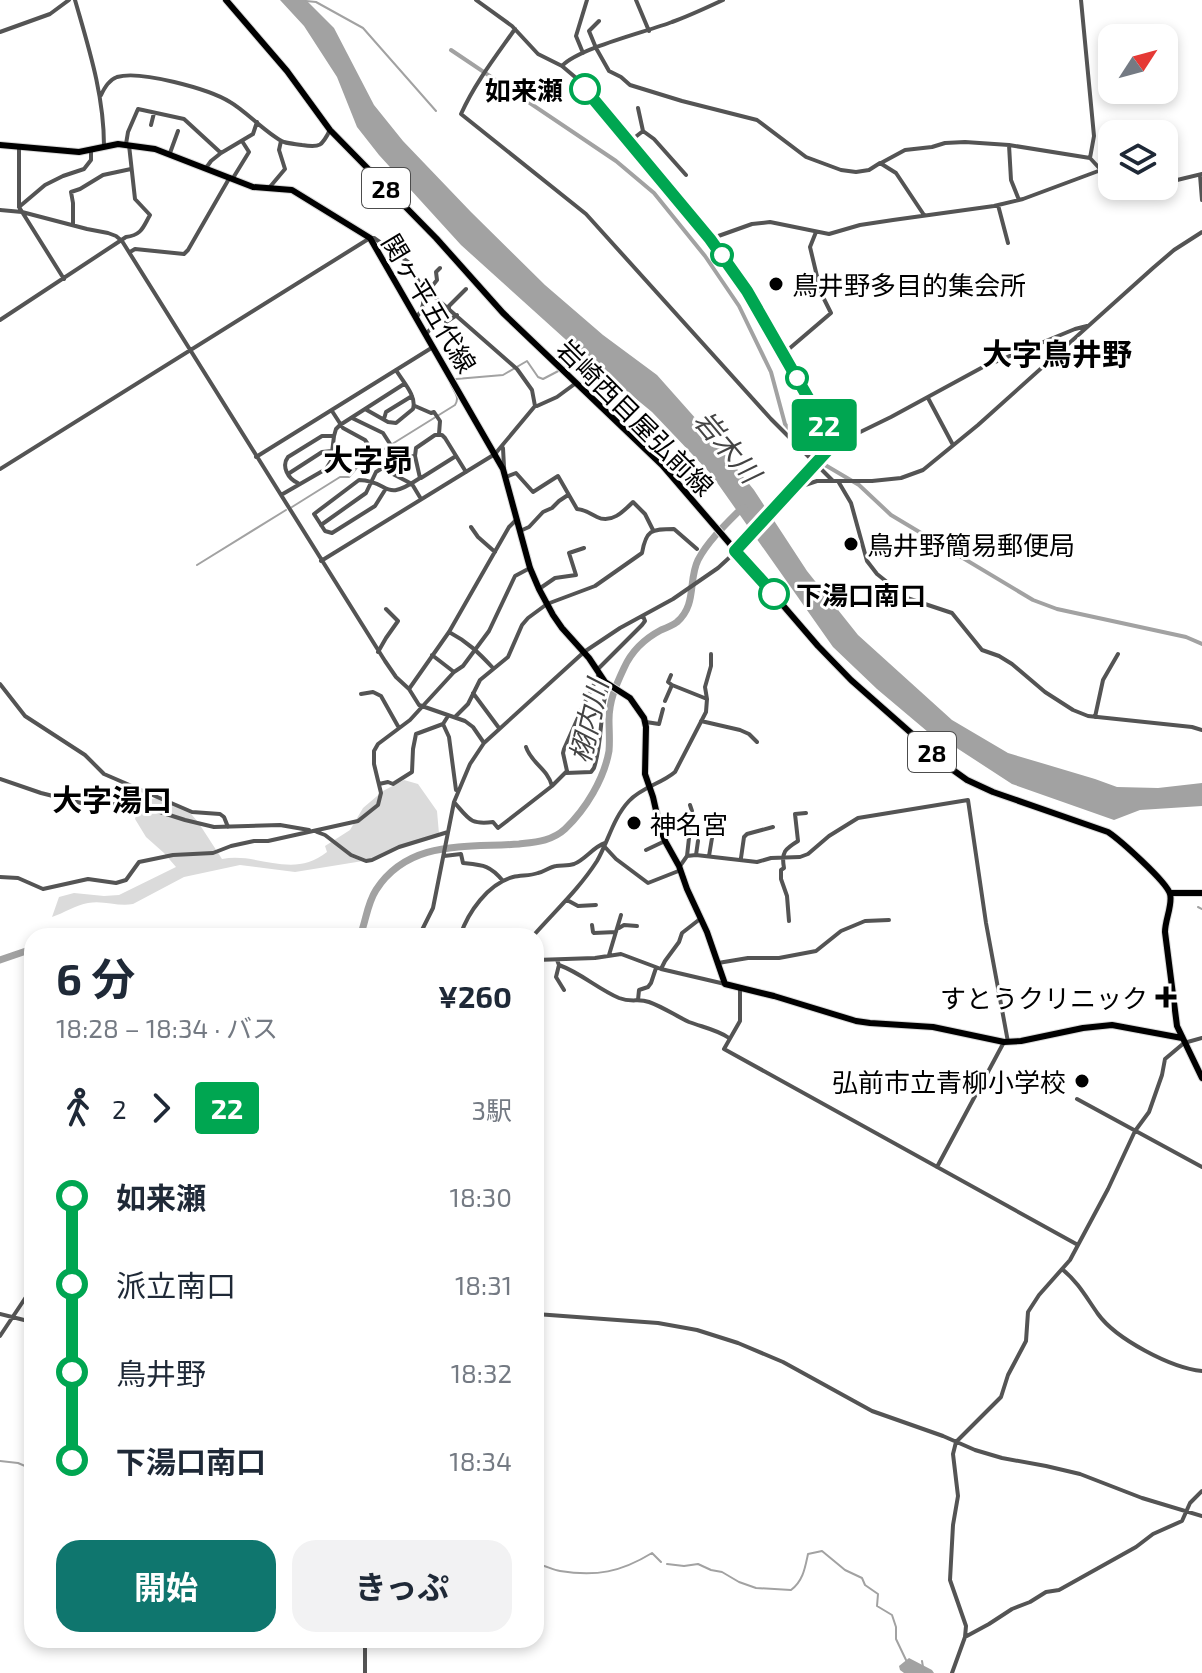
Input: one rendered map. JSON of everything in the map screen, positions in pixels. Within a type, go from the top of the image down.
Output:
[{"type":"main road","name":"岩崎西目屋弘前線","points":[[226,0],[287,71],[330,130],[436,238],[503,313],[648,449],[728,541],[738,548],[830,660],[874,702],[967,780],[1108,832],[1170,893]]},
{"type":"main road","name":"関ヶ平五代線","points":[[0,145],[79,152],[127,144],[170,153],[253,187],[292,190],[370,238],[505,473],[530,568],[539,589],[558,624],[608,685]]},
{"type":"main road","points":[[608,685],[634,702],[646,722],[644,766],[665,841],[701,918],[725,984],[856,1021],[933,1027],[1006,1042],[1112,1025],[1183,1041]]},
{"type":"main road","points":[[1202,893],[1170,893],[1165,932],[1176,1022],[1202,1078]]},
{"type":"street","points":[[0,32],[50,14],[69,0]]},
{"type":"street","points":[[75,0],[101,95],[104,146]]},
{"type":"street","points":[[476,0],[515,29],[538,54],[562,66],[575,77],[710,239],[747,291],[832,443]]},
{"type":"street","points":[[583,53],[576,36],[587,0]]},
{"type":"street","points":[[636,0],[649,31]]},
{"type":"street","points":[[562,66],[583,53],[649,31],[723,0]]},
{"type":"street","points":[[1081,0],[1094,136],[1090,158]]},
{"type":"street","points":[[599,21],[589,31],[596,48],[609,71],[630,85],[757,120],[806,157],[849,172],[869,170],[905,150],[945,143],[1009,145],[1090,158],[1098,167]]},
{"type":"street","points":[[515,29],[482,76],[461,114],[586,214],[771,419],[836,481],[851,503],[863,551],[877,574],[907,598],[952,613],[982,650],[1012,664],[1045,692],[1073,710],[1095,717],[1202,730]]},
{"type":"street","points":[[101,95],[111,80],[120,76],[152,78],[196,87],[229,101],[281,141],[314,147],[325,140],[330,130]]},
{"type":"street","points":[[638,108],[643,131],[686,175]]},
{"type":"street","points":[[0,320],[126,237],[140,232],[150,215],[135,199],[127,144],[128,132],[138,109],[184,119],[221,153]]},
{"type":"street","points":[[151,125],[154,113]]},
{"type":"street","points":[[206,168],[221,153],[253,134],[257,122]]},
{"type":"street","points":[[170,153],[178,131]]},
{"type":"street","points":[[629,142],[643,131]]},
{"type":"street","points":[[130,252],[135,249],[184,254],[249,152],[242,141]]},
{"type":"street","points":[[268,188],[285,169],[279,150],[281,141]]},
{"type":"street","points":[[1009,145],[1011,180],[1019,200]]},
{"type":"street","points":[[19,146],[20,209],[64,279]]},
{"type":"street","points":[[20,209],[45,185],[84,169],[91,160],[91,150]]},
{"type":"street","points":[[880,163],[896,173],[924,215]]},
{"type":"street","points":[[73,224],[71,192],[103,175],[131,169]]},
{"type":"street","points":[[710,239],[761,222],[829,234],[860,225],[998,205],[1098,171]]},
{"type":"street","points":[[1178,180],[1201,174],[1202,200]]},
{"type":"street","points":[[998,205],[1008,243]]},
{"type":"street","points":[[0,210],[20,209],[108,233],[122,241],[396,677],[422,707],[465,721],[484,743]]},
{"type":"street","points":[[783,354],[831,313],[821,293],[810,247],[816,232]]},
{"type":"street","points":[[793,489],[817,481],[888,480],[923,470],[1174,250],[1202,232]]},
{"type":"street","points":[[0,469],[370,238],[408,262],[420,284],[514,367],[532,390],[535,406]]},
{"type":"street","points":[[416,318],[423,308],[425,292],[437,280],[436,272],[440,268]]},
{"type":"street","points":[[426,334],[466,289]]},
{"type":"street","points":[[443,331],[446,322],[457,315]]},
{"type":"street","points":[[423,928],[433,908],[457,792],[470,764],[499,728],[584,652],[721,565],[832,443],[850,437],[1010,355],[1090,325]]},
{"type":"street","points":[[256,457],[433,347]]},
{"type":"street","points":[[396,370],[415,406],[434,412],[437,416],[440,421],[439,434]]},
{"type":"street","points":[[321,561],[495,454],[535,406],[557,397],[576,383]]},
{"type":"street","points":[[281,495],[326,469],[331,461],[336,429],[340,425],[404,384]]},
{"type":"street","points":[[383,433],[386,412],[412,396]]},
{"type":"street","points":[[928,397],[953,445]]},
{"type":"street","points":[[365,409],[386,421],[398,422],[415,406]]},
{"type":"street","points":[[332,411],[340,425],[365,440],[389,472],[412,484],[422,500]]},
{"type":"street","points":[[352,418],[383,433],[399,458],[415,456]]},
{"type":"street","points":[[439,434],[445,438],[466,472]]},
{"type":"street","points":[[420,478],[416,448],[439,434]]},
{"type":"street","points":[[298,483],[293,481],[284,464],[288,457],[322,436],[334,436]]},
{"type":"street","points":[[503,446],[505,473],[516,473],[533,492],[558,476],[577,509],[585,510],[601,520],[618,515],[633,502],[645,514],[653,530]]},
{"type":"street","points":[[288,474],[322,452],[332,451]]},
{"type":"street","points":[[385,490],[375,506],[335,531],[328,533],[314,514],[359,480],[397,491],[456,456]]},
{"type":"street","points":[[321,525],[366,493],[376,472],[384,467]]},
{"type":"street","points":[[520,531],[568,495]]},
{"type":"street","points":[[409,689],[449,632],[509,527],[517,519]]},
{"type":"street","points":[[471,527],[495,552]]},
{"type":"street","points":[[455,717],[468,704],[480,680],[508,657],[528,618],[547,604],[587,591],[642,553],[645,537],[653,530],[674,529],[697,549]]},
{"type":"street","points":[[539,589],[555,578],[576,575],[569,553],[584,548]]},
{"type":"street","points":[[0,877],[18,878],[43,889],[88,879],[116,883],[126,880],[139,862],[173,855],[213,853],[365,817],[378,805],[381,793],[374,764],[374,751],[378,744],[410,720],[463,666],[489,631],[515,576],[530,568]]},
{"type":"street","points":[[378,652],[398,621],[386,609]]},
{"type":"street","points":[[566,773],[564,749],[598,672],[642,625],[645,621],[643,616]]},
{"type":"street","points":[[449,632],[476,649],[493,668]]},
{"type":"street","points":[[541,928],[587,874],[625,805],[638,792],[675,772],[706,712],[705,687],[711,654]]},
{"type":"street","points":[[1095,717],[1103,680],[1118,654]]},
{"type":"street","points":[[432,655],[454,672]]},
{"type":"street","points":[[671,675],[668,682],[672,685],[707,699]]},
{"type":"street","points":[[0,684],[25,716],[85,755],[104,774],[192,812],[220,814],[228,827]]},
{"type":"street","points":[[454,802],[477,824],[493,822],[498,828],[566,773],[591,772],[601,734],[601,706],[608,685]]},
{"type":"street","points":[[665,701],[672,685]]},
{"type":"street","points":[[361,694],[373,692],[381,696],[399,728]]},
{"type":"street","points":[[473,693],[499,728]]},
{"type":"street","points":[[646,722],[659,724],[663,709]]},
{"type":"street","points":[[379,784],[393,784],[412,772],[416,734],[443,724],[448,716]]},
{"type":"street","points":[[701,721],[740,730],[757,742]]},
{"type":"street","points":[[443,724],[449,737],[457,792]]},
{"type":"street","points":[[526,747],[527,753],[550,777],[552,786]]},
{"type":"street","points":[[0,779],[81,803],[138,805],[214,827],[280,825],[314,831],[366,861],[448,832]]},
{"type":"street","points":[[687,856],[741,858],[757,862],[800,857],[858,818],[968,800],[1006,1042],[937,1167]]},
{"type":"street","points":[[604,844],[616,859],[648,883],[656,882],[680,868],[687,856],[690,805]]},
{"type":"street","points":[[789,921],[787,896],[781,879],[784,868],[782,857],[788,847],[798,841],[795,814],[806,813]]},
{"type":"street","points":[[741,858],[747,834],[773,827]]},
{"type":"street","points":[[709,856],[712,838]]},
{"type":"street","points":[[646,850],[665,841]]},
{"type":"street","points":[[696,855],[698,841]]},
{"type":"street","points":[[463,928],[483,897],[503,881],[575,863],[601,843],[604,844]]},
{"type":"street","points":[[444,855],[461,854],[463,863],[492,868],[503,881]]},
{"type":"street","points":[[567,900],[578,906],[596,905]]},
{"type":"street","points":[[609,955],[621,915]]},
{"type":"street","points":[[638,1000],[639,990],[648,987],[682,933],[701,918]]},
{"type":"street","points":[[718,963],[748,958],[779,958],[816,951],[841,931],[865,921],[889,920]]},
{"type":"street","points":[[592,925],[594,933],[616,931],[624,925],[637,926]]},
{"type":"street","points":[[544,961],[558,963],[621,954],[659,969],[725,984]]},
{"type":"street","points":[[558,963],[556,977],[564,990]]},
{"type":"street","points":[[558,963],[616,996],[630,1002],[650,1002],[729,1038]]},
{"type":"street","points":[[740,988],[740,1021],[724,1049],[1078,1245]]},
{"type":"street","points":[[952,1673],[966,1626],[950,1580],[953,1516],[958,1496],[953,1454],[956,1442],[1001,1397],[1008,1375],[1026,1341],[1028,1312],[1078,1245],[1135,1131],[1149,1112],[1165,1059],[1183,1041],[1202,1038]]},
{"type":"street","points":[[1077,1099],[1202,1167]]},
{"type":"street","points":[[1062,1269],[1079,1285],[1099,1315],[1118,1335],[1170,1361],[1202,1371]]},
{"type":"street","points":[[0,1336],[24,1300]]},
{"type":"street","points":[[0,1314],[24,1320]]},
{"type":"street","points":[[544,1315],[658,1323],[697,1330],[783,1362],[872,1411],[989,1455],[1080,1474],[1142,1498],[1202,1516]]},
{"type":"street","points":[[965,1637],[1012,1609],[1046,1592],[1059,1590],[1153,1534],[1182,1521],[1190,1503],[1202,1491]]},
{"type":"street","points":[[365,1648],[365,1673]]},
{"type":"shaded area","name":"岩木川","points":[[280,0],[306,0],[334,28],[374,105],[403,141],[545,285],[603,335],[657,375],[754,490],[807,571],[858,635],[952,720],[1008,753],[1117,787],[1158,788],[1202,783],[1202,806],[1140,810],[1114,820],[1012,784],[928,732],[877,689],[833,647],[711,474],[652,412],[585,357],[461,245],[379,155],[357,127],[337,77],[304,26]]},
{"type":"shaded area","points":[[404,780],[418,784],[437,811],[439,834],[369,860],[295,872],[240,865],[184,877],[133,904],[88,903],[52,917],[59,897],[74,893],[119,895],[176,867],[146,837],[135,819],[140,800],[160,798],[186,808],[222,859],[249,859],[288,865],[314,860],[327,852],[325,846],[350,830],[363,808],[383,791]]},
{"type":"shaded area","points":[[909,1658],[934,1673],[904,1673],[899,1666]]},
{"type":"waterway","points":[[306,1],[316,2],[363,28],[436,111]]},
{"type":"waterway","points":[[451,50],[616,161],[654,193],[705,256],[739,306],[771,372],[785,424],[815,458]]},
{"type":"waterway","points":[[456,379],[503,375],[527,361],[538,377],[543,379],[566,367],[582,351]]},
{"type":"waterway","points":[[292,507],[340,477],[349,477],[360,464],[455,405],[457,396],[450,382]]},
{"type":"waterway","points":[[820,462],[859,485],[891,515],[1033,600],[1057,609],[1186,637],[1202,644]]},
{"type":"waterway","name":"栩内川","points":[[363,928],[376,890],[389,874],[405,862],[440,849],[544,840],[560,833],[573,821],[587,803],[603,772],[609,751],[609,713],[627,662],[644,641],[683,615],[690,600],[698,560],[718,533],[744,508]]},
{"type":"waterway","points":[[197,565],[286,510]]},
{"type":"waterway","points":[[1198,907],[1202,909]]},
{"type":"waterway","name":"栩内川","points":[[0,960],[24,952]]},
{"type":"waterway","points":[[0,1461],[24,1466]]},
{"type":"waterway","points":[[667,1564],[698,1564],[756,1588],[791,1590],[801,1578],[808,1554],[822,1551],[845,1570],[862,1578],[865,1585],[878,1594],[877,1606],[892,1615],[896,1639],[906,1660]]},
{"type":"waterway","points":[[544,1566],[573,1573],[608,1571],[630,1565],[652,1553],[661,1562]]},
{"type":"waterway","points":[[922,1661],[924,1673]]},
{"type":"bus line","name":"22","points":[[585,89],[734,271],[830,436],[832,443],[827,451],[735,551],[774,594]]},
{"type":"place","name":"如来瀬","points":[[585,89]]},
{"type":"place","name":"鳥井野多目的集会所","points":[[776,284]]},
{"type":"place","name":"鳥井野簡易郵便局","points":[[851,544]]},
{"type":"place","name":"下湯口南口","points":[[774,594]]},
{"type":"place","name":"神名宮","points":[[634,823]]},
{"type":"place","name":"すとうクリニック","points":[[1166,997]]},
{"type":"place","name":"弘前市立青柳小学校","points":[[1082,1081]]},
{"type":"district","name":"大字鳥井野","points":[[1057,353]]},
{"type":"district","name":"大字昴","points":[[368,459]]},
{"type":"district","name":"大字湯口","points":[[112,799]]}]
